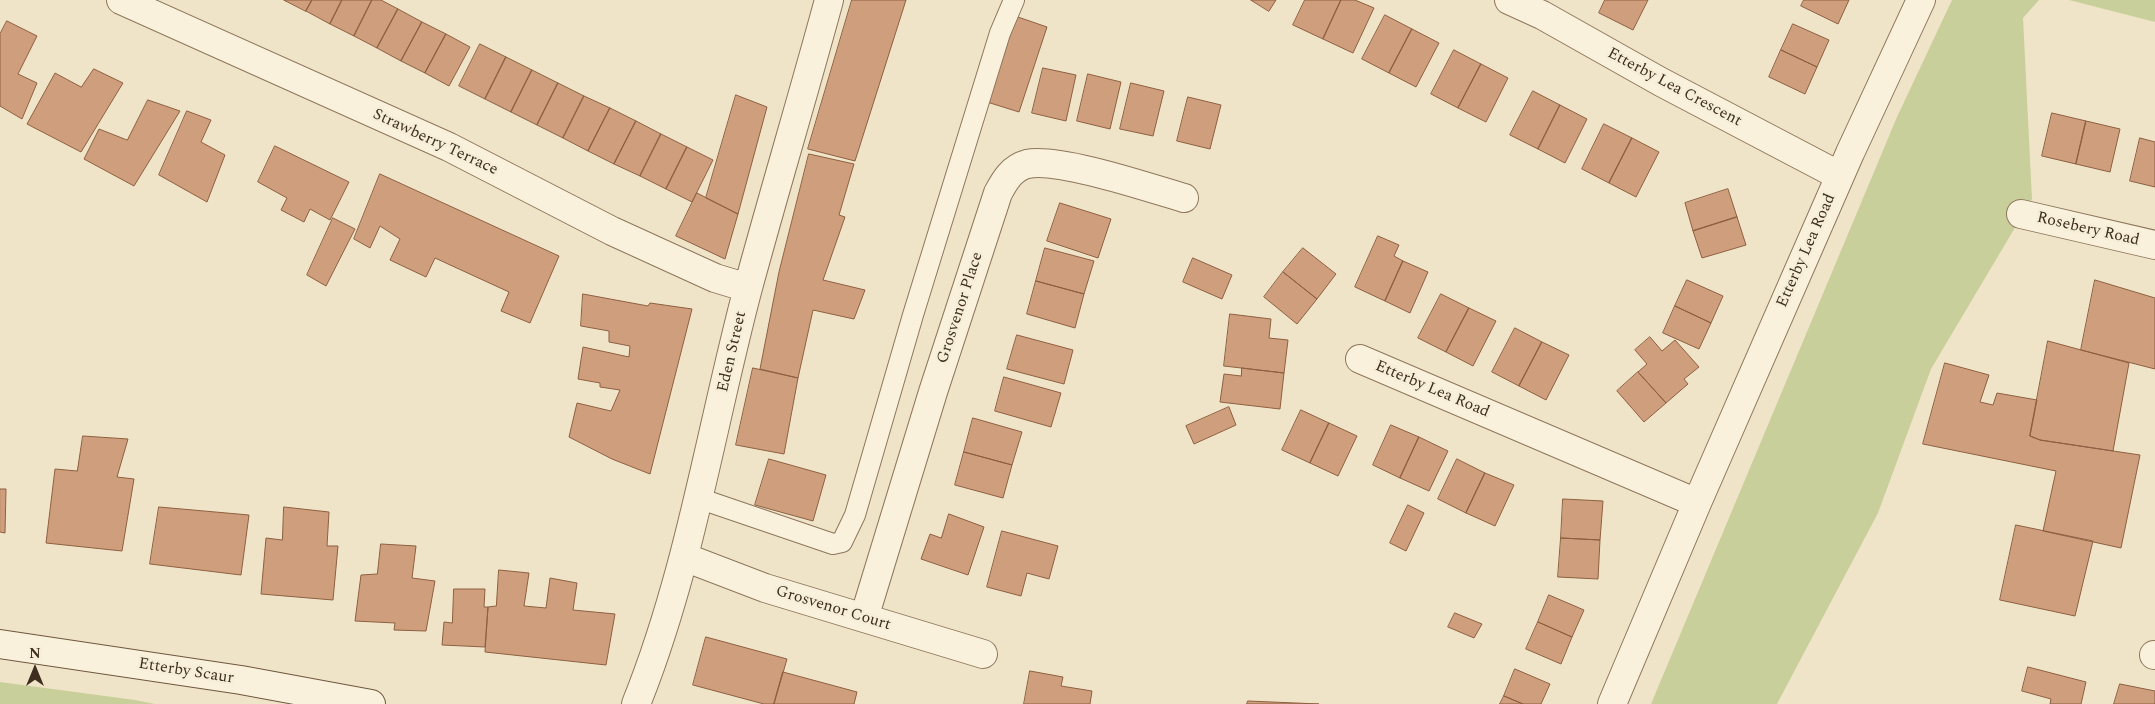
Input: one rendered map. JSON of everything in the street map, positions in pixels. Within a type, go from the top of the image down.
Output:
[{"type":"street","name":"Strawberry Terrace","points":[[121,0],[449,147],[629,239],[715,278],[748,288]]},
{"type":"street","name":"Eden Street","points":[[636,704],[654,659],[684,557],[748,288],[829,0]]},
{"type":"street","name":"Etterby Lea Crescent","points":[[1509,0],[1546,8],[1661,82],[1840,176]]},
{"type":"street","name":"Etterby Lea Road","points":[[1612,704],[1697,503],[1840,176],[1921,0]]},
{"type":"street","name":"Grosvenor Place","points":[[864,618],[956,319],[998,193],[1009,174],[1026,164],[1041,163],[1074,168],[1184,198]]},
{"type":"street","name":"Rosebery Road","points":[[2021,214],[2155,245]]},
{"type":"street","name":"Etterby Lea Road","points":[[1360,359],[1697,503]]},
{"type":"street","name":"Grosvenor Court","points":[[684,557],[765,588],[983,654]]},
{"type":"street","name":"Etterby Scaur","points":[[0,644],[241,680],[370,704]]},
{"type":"lane","points":[[698,498],[833,544],[842,542],[855,515],[921,287],[1000,33],[1014,0]]},
{"type":"green space","points":[[1952,0],[2039,0],[2023,18],[2032,199],[1931,369],[1878,513],[1777,704],[1651,704],[1897,117]]},
{"type":"green space","points":[[2069,0],[2155,0],[2155,22]]},
{"type":"green space","points":[[0,682],[135,700],[155,704],[0,704]]},
{"type":"building","points":[[284,0],[312,0],[306,11]]},
{"type":"building","points":[[312,0],[342,0],[330,24],[306,11]]},
{"type":"building","points":[[342,0],[372,0],[354,36],[330,24]]},
{"type":"building","points":[[372,0],[381,0],[398,9],[377,48],[354,36]]},
{"type":"building","points":[[852,0],[906,0],[855,161],[808,149]]},
{"type":"building","points":[[1251,0],[1276,0],[1269,11]]},
{"type":"building","points":[[1305,0],[1341,0],[1323,39],[1293,25]]},
{"type":"building","points":[[1341,0],[1355,0],[1374,8],[1353,53],[1323,39]]},
{"type":"building","points":[[1605,0],[1648,0],[1633,30],[1599,13]]},
{"type":"building","points":[[1804,0],[1849,0],[1838,24],[1801,6]]},
{"type":"building","points":[[398,9],[422,22],[401,61],[377,48]]},
{"type":"building","points":[[1385,15],[1412,29],[1389,73],[1362,59]]},
{"type":"building","points":[[1015,16],[1047,27],[1019,112],[987,102]]},
{"type":"building","points":[[7,21],[37,36],[18,74],[37,83],[22,119],[0,106],[0,34]]},
{"type":"building","points":[[422,22],[446,34],[425,73],[401,61]]},
{"type":"building","points":[[1793,24],[1829,40],[1817,67],[1781,50]]},
{"type":"building","points":[[1412,29],[1439,43],[1416,87],[1389,73]]},
{"type":"building","points":[[446,34],[470,47],[449,86],[425,73]]},
{"type":"building","points":[[480,44],[506,57],[485,99],[459,86]]},
{"type":"building","points":[[1454,50],[1481,64],[1458,108],[1431,94]]},
{"type":"building","points":[[1781,50],[1817,67],[1805,94],[1769,77]]},
{"type":"building","points":[[506,57],[532,70],[511,112],[485,99]]},
{"type":"building","points":[[1481,64],[1508,78],[1486,122],[1458,108]]},
{"type":"building","points":[[1043,68],[1076,75],[1066,121],[1032,113]]},
{"type":"building","points":[[94,69],[123,83],[81,152],[27,124],[55,73],[81,87]]},
{"type":"building","points":[[532,70],[558,83],[537,125],[511,112]]},
{"type":"building","points":[[1088,74],[1121,82],[1110,129],[1077,121]]},
{"type":"building","points":[[558,83],[584,96],[563,138],[537,125]]},
{"type":"building","points":[[1131,83],[1164,91],[1153,136],[1120,129]]},
{"type":"building","points":[[1533,91],[1560,105],[1538,149],[1510,135]]},
{"type":"building","points":[[736,95],[767,107],[738,214],[706,198]]},
{"type":"building","points":[[584,96],[610,108],[588,151],[563,138]]},
{"type":"building","points":[[1188,97],[1221,105],[1210,149],[1177,141]]},
{"type":"building","points":[[148,100],[180,111],[134,186],[84,159],[99,129],[127,140]]},
{"type":"building","points":[[1560,105],[1587,119],[1565,163],[1538,149]]},
{"type":"building","points":[[610,108],[636,121],[614,164],[588,151]]},
{"type":"building","points":[[187,111],[211,120],[201,142],[225,155],[207,202],[159,175]]},
{"type":"building","points":[[2052,113],[2086,121],[2076,164],[2042,156]]},
{"type":"building","points":[[636,121],[661,134],[640,176],[614,164]]},
{"type":"building","points":[[2086,121],[2120,129],[2110,172],[2076,164]]},
{"type":"building","points":[[1604,124],[1632,138],[1609,183],[1582,169]]},
{"type":"building","points":[[661,134],[687,147],[666,189],[640,176]]},
{"type":"building","points":[[1632,138],[1659,152],[1636,197],[1609,183]]},
{"type":"building","points":[[2140,138],[2155,142],[2155,187],[2130,181]]},
{"type":"building","points":[[275,146],[349,182],[330,220],[310,209],[304,222],[281,210],[287,198],[258,182]]},
{"type":"building","points":[[687,147],[713,160],[692,202],[666,189]]},
{"type":"building","points":[[809,154],[854,164],[839,215],[845,217],[823,280],[865,290],[854,319],[813,310],[798,378],[760,369],[779,272]]},
{"type":"building","points":[[380,174],[559,256],[530,323],[501,311],[509,292],[435,258],[426,277],[390,260],[400,239],[380,226],[370,248],[354,239]]},
{"type":"building","points":[[1728,189],[1737,217],[1693,231],[1685,203]]},
{"type":"building","points":[[697,193],[738,214],[725,259],[676,236]]},
{"type":"building","points":[[1060,203],[1111,219],[1098,258],[1047,241]]},
{"type":"building","points":[[1737,217],[1746,245],[1702,258],[1693,231]]},
{"type":"building","points":[[333,218],[355,229],[326,286],[307,275]]},
{"type":"building","points":[[1378,236],[1399,245],[1394,256],[1403,261],[1385,301],[1355,287]]},
{"type":"building","points":[[1045,248],[1094,261],[1084,294],[1036,281]]},
{"type":"building","points":[[1303,248],[1336,274],[1317,299],[1283,272]]},
{"type":"building","points":[[1193,258],[1232,275],[1222,299],[1183,282]]},
{"type":"building","points":[[1403,261],[1428,272],[1410,313],[1385,301]]},
{"type":"building","points":[[1283,272],[1317,299],[1297,324],[1264,297]]},
{"type":"building","points":[[1687,280],[1723,296],[1711,323],[1675,306]]},
{"type":"building","points":[[2095,280],[2155,298],[2155,369],[2081,350]]},
{"type":"building","points":[[1036,281],[1084,294],[1075,328],[1027,314]]},
{"type":"building","points":[[583,294],[648,306],[650,303],[692,309],[650,474],[612,459],[569,437],[577,403],[611,411],[620,390],[600,387],[600,383],[578,379],[583,347],[629,357],[630,346],[609,342],[609,331],[581,326]]},
{"type":"building","points":[[1441,294],[1469,308],[1446,352],[1418,338]]},
{"type":"building","points":[[1675,306],[1711,323],[1699,349],[1663,333]]},
{"type":"building","points":[[1469,308],[1496,321],[1473,366],[1446,352]]},
{"type":"building","points":[[1230,314],[1271,319],[1269,338],[1288,340],[1284,373],[1224,366]]},
{"type":"building","points":[[1515,328],[1542,342],[1519,386],[1492,372]]},
{"type":"building","points":[[1017,335],[1073,350],[1064,384],[1007,369]]},
{"type":"building","points":[[1650,337],[1662,351],[1675,340],[1699,367],[1684,379],[1688,384],[1666,403],[1638,372],[1647,364],[1635,350]]},
{"type":"building","points":[[2048,341],[2129,363],[2113,451],[2040,440],[2030,436]]},
{"type":"building","points":[[1542,342],[1569,355],[1546,400],[1519,386]]},
{"type":"building","points":[[1945,363],[1989,375],[1980,402],[1993,405],[1997,393],[2037,400],[2030,436],[2040,440],[2140,455],[2121,548],[2043,531],[2056,471],[1923,444]]},
{"type":"building","points":[[753,368],[798,378],[784,454],[736,445]]},
{"type":"building","points":[[1242,368],[1284,373],[1280,409],[1220,402],[1224,374],[1241,376]]},
{"type":"building","points":[[1638,372],[1666,403],[1644,422],[1617,391]]},
{"type":"building","points":[[1004,377],[1061,393],[1051,427],[995,411]]},
{"type":"building","points":[[1229,407],[1236,425],[1194,444],[1186,426]]},
{"type":"building","points":[[1301,410],[1329,423],[1310,463],[1282,450]]},
{"type":"building","points":[[973,418],[1022,432],[1012,465],[964,452]]},
{"type":"building","points":[[1329,423],[1357,436],[1338,476],[1310,463]]},
{"type":"building","points":[[1391,425],[1419,437],[1400,478],[1373,465]]},
{"type":"building","points":[[83,436],[128,439],[117,477],[134,479],[122,551],[46,543],[55,469],[77,471]]},
{"type":"building","points":[[1419,437],[1448,451],[1429,491],[1400,478]]},
{"type":"building","points":[[964,452],[1012,465],[1003,498],[955,485]]},
{"type":"building","points":[[769,459],[826,475],[813,521],[755,505]]},
{"type":"building","points":[[1457,459],[1485,473],[1466,513],[1438,499]]},
{"type":"building","points":[[1485,473],[1514,485],[1495,526],[1466,513]]},
{"type":"building","points":[[0,489],[6,489],[5,533],[0,532]]},
{"type":"building","points":[[1563,499],[1603,501],[1600,540],[1561,538]]},
{"type":"building","points":[[1408,505],[1424,513],[1406,551],[1390,543]]},
{"type":"building","points":[[159,507],[249,515],[241,575],[150,564]]},
{"type":"building","points":[[284,507],[329,512],[327,546],[338,546],[333,600],[261,594],[266,538],[282,540]]},
{"type":"building","points":[[949,514],[984,527],[968,575],[921,559],[930,534],[941,538]]},
{"type":"building","points":[[2016,525],[2093,541],[2075,616],[2000,600]]},
{"type":"building","points":[[1002,531],[1058,546],[1049,579],[1027,573],[1021,596],[987,587]]},
{"type":"building","points":[[1561,538],[1600,540],[1598,579],[1558,577]]},
{"type":"building","points":[[381,544],[416,546],[412,578],[435,581],[426,631],[394,630],[395,623],[355,621],[361,575],[377,574]]},
{"type":"building","points":[[499,570],[529,573],[524,606],[546,608],[550,578],[577,583],[573,610],[615,614],[606,665],[485,652],[488,607],[496,606]]},
{"type":"building","points":[[454,589],[485,589],[484,607],[488,607],[485,647],[442,645],[444,622],[452,623]]},
{"type":"building","points":[[1549,595],[1584,610],[1572,637],[1538,622]]},
{"type":"building","points":[[1455,613],[1482,624],[1474,638],[1448,627]]},
{"type":"building","points":[[1538,622],[1572,637],[1561,664],[1526,649]]},
{"type":"building","points":[[706,637],[787,659],[774,704],[764,704],[693,685]]},
{"type":"building","points":[[2028,667],[2086,682],[2081,704],[2050,704],[2051,699],[2022,691]]},
{"type":"building","points":[[1515,669],[1550,684],[1541,704],[1523,704],[1504,696]]},
{"type":"building","points":[[1030,671],[1063,677],[1061,686],[1092,691],[1090,704],[1024,704]]},
{"type":"building","points":[[783,672],[857,692],[854,704],[774,704]]},
{"type":"building","points":[[2120,684],[2155,691],[2155,704],[2114,704]]},
{"type":"building","points":[[1504,696],[1523,704],[1500,704]]},
{"type":"building","points":[[1248,701],[1319,704],[1247,704]]}]
